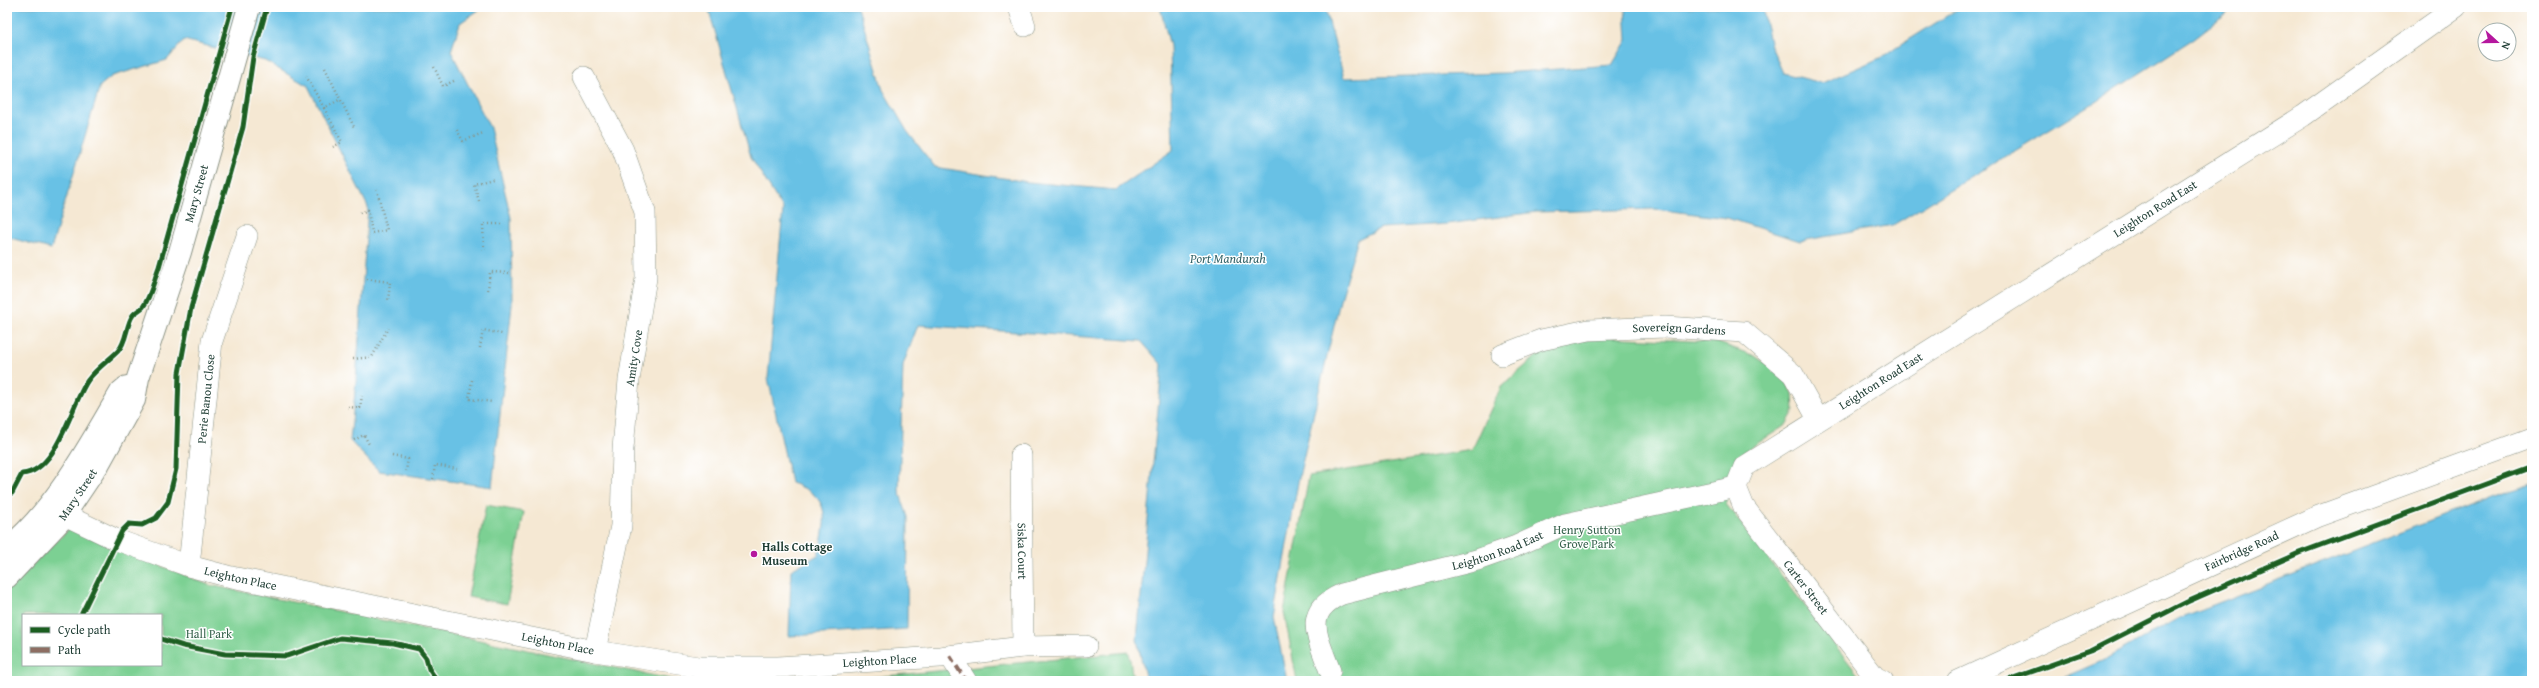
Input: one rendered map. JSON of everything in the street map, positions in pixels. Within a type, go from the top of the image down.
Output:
[{"type":"street","name":"Mary Street","points":[[7,548],[56,510],[85,453],[121,392],[138,378],[180,252],[249,7]]},
{"type":"street","name":"Leighton Road East","points":[[1330,671],[1316,622],[1319,609],[1326,601],[1342,594],[1477,560],[1514,547],[1565,524],[1736,487],[1744,467],[1818,419],[2303,116],[2456,7]]},
{"type":"street","name":"Amity Cove","points":[[584,77],[623,150],[645,212],[646,278],[629,380],[623,449],[621,526],[595,651]]},
{"type":"street","name":"Perie Banou Close","points":[[189,566],[212,341],[247,236]]},
{"type":"street","name":"Sovereign Gardens","points":[[1502,355],[1549,338],[1588,330],[1665,327],[1744,332],[1793,374],[1818,419]]},
{"type":"street","name":"Fairbridge Road","points":[[1958,681],[2316,517],[2532,438]]},
{"type":"street","name":"Siska Court","points":[[1021,455],[1023,647]]},
{"type":"street","name":"Carter Street","points":[[1736,487],[1744,507],[1875,677],[1883,681]]},
{"type":"street","name":"Mary Street","points":[[7,577],[60,521],[56,510]]},
{"type":"street","name":"Leighton Place","points":[[56,510],[117,540],[189,566],[595,651],[698,667],[778,666],[950,656],[1023,647],[1086,646]]},
{"type":"street","points":[[950,656],[966,681]]},
{"type":"path","points":[[434,67],[443,86],[456,80]]},
{"type":"path","points":[[325,68],[355,129]]},
{"type":"path","points":[[306,76],[342,142],[333,147]]},
{"type":"path","points":[[324,108],[341,100]]},
{"type":"path","points":[[457,130],[463,141],[483,133]]},
{"type":"path","points":[[479,201],[474,184],[493,179]]},
{"type":"path","points":[[360,213],[368,210],[372,233],[387,230],[377,190]]},
{"type":"path","points":[[484,250],[483,224],[502,224]]},
{"type":"path","points":[[488,290],[490,272],[511,273]]},
{"type":"path","points":[[367,279],[390,282],[388,301]]},
{"type":"path","points":[[353,359],[372,357],[388,328]]},
{"type":"path","points":[[480,348],[483,330],[502,334]]},
{"type":"path","points":[[472,380],[469,399],[493,402]]},
{"type":"path","points":[[348,407],[360,408],[362,396]]},
{"type":"path","points":[[354,440],[364,435],[370,446]]},
{"type":"path","points":[[392,456],[408,459],[406,471]]},
{"type":"path","points":[[433,479],[435,465],[457,469]]},
{"type":"green space","name":"Henry Sutton Grove Park","points":[[1603,337],[1716,342],[1755,356],[1781,374],[1793,393],[1794,411],[1786,425],[1736,457],[1726,504],[1863,681],[1297,681],[1284,612],[1309,476],[1472,450],[1501,387],[1547,347]]},
{"type":"green space","points":[[486,505],[524,512],[507,604],[468,597]]},
{"type":"green space","name":"Hall Park","points":[[69,529],[209,585],[680,681],[7,681],[7,589]]},
{"type":"green space","points":[[1129,652],[1133,681],[835,681]]},
{"type":"water","points":[[7,7],[483,7],[460,23],[451,51],[490,128],[511,218],[512,305],[492,487],[379,471],[350,441],[356,382],[368,207],[308,86],[265,61],[184,40],[167,60],[112,76],[100,86],[51,249],[7,237]]},
{"type":"water","name":"Port Mandurah","points":[[708,7],[858,7],[883,90],[907,131],[935,167],[1028,182],[1116,190],[1173,150],[1170,46],[1160,7],[1325,7],[1344,78],[1504,73],[1612,65],[1627,40],[1625,7],[1762,7],[1771,46],[1783,73],[1822,83],[1880,58],[1961,7],[2235,7],[2193,39],[2097,101],[1893,225],[1800,241],[1727,218],[1655,209],[1536,212],[1447,224],[1381,228],[1358,239],[1341,296],[1299,477],[1274,617],[1287,681],[1146,681],[1137,639],[1162,365],[1141,341],[918,325],[903,365],[899,491],[908,517],[907,629],[789,636],[791,570],[818,555],[823,530],[823,510],[820,502],[814,495],[804,488],[791,483],[768,378],[783,209],[751,157]]},
{"type":"water","points":[[2532,484],[2532,681],[2055,681],[2102,661],[2177,619],[2494,496]]},
{"type":"marked path","points":[[950,656],[966,681]]},
{"type":"cycle path","points":[[12,493],[22,474],[34,470],[45,461],[54,449],[88,380],[121,347],[131,319],[134,314],[143,307],[148,298],[159,267],[232,7]]},
{"type":"cycle path","points":[[81,614],[122,531],[129,524],[142,525],[156,518],[168,502],[176,469],[179,373],[191,308],[243,127],[253,57],[267,7]]},
{"type":"cycle path","points":[[2005,681],[2090,651],[2187,602],[2299,553],[2532,467]]},
{"type":"cycle path","points":[[162,639],[183,646],[225,654],[287,656],[340,638],[393,643],[419,649],[426,658],[429,669],[437,681]]},
{"type":"place","name":"Halls Cottage Museum","points":[[754,554]]}]
